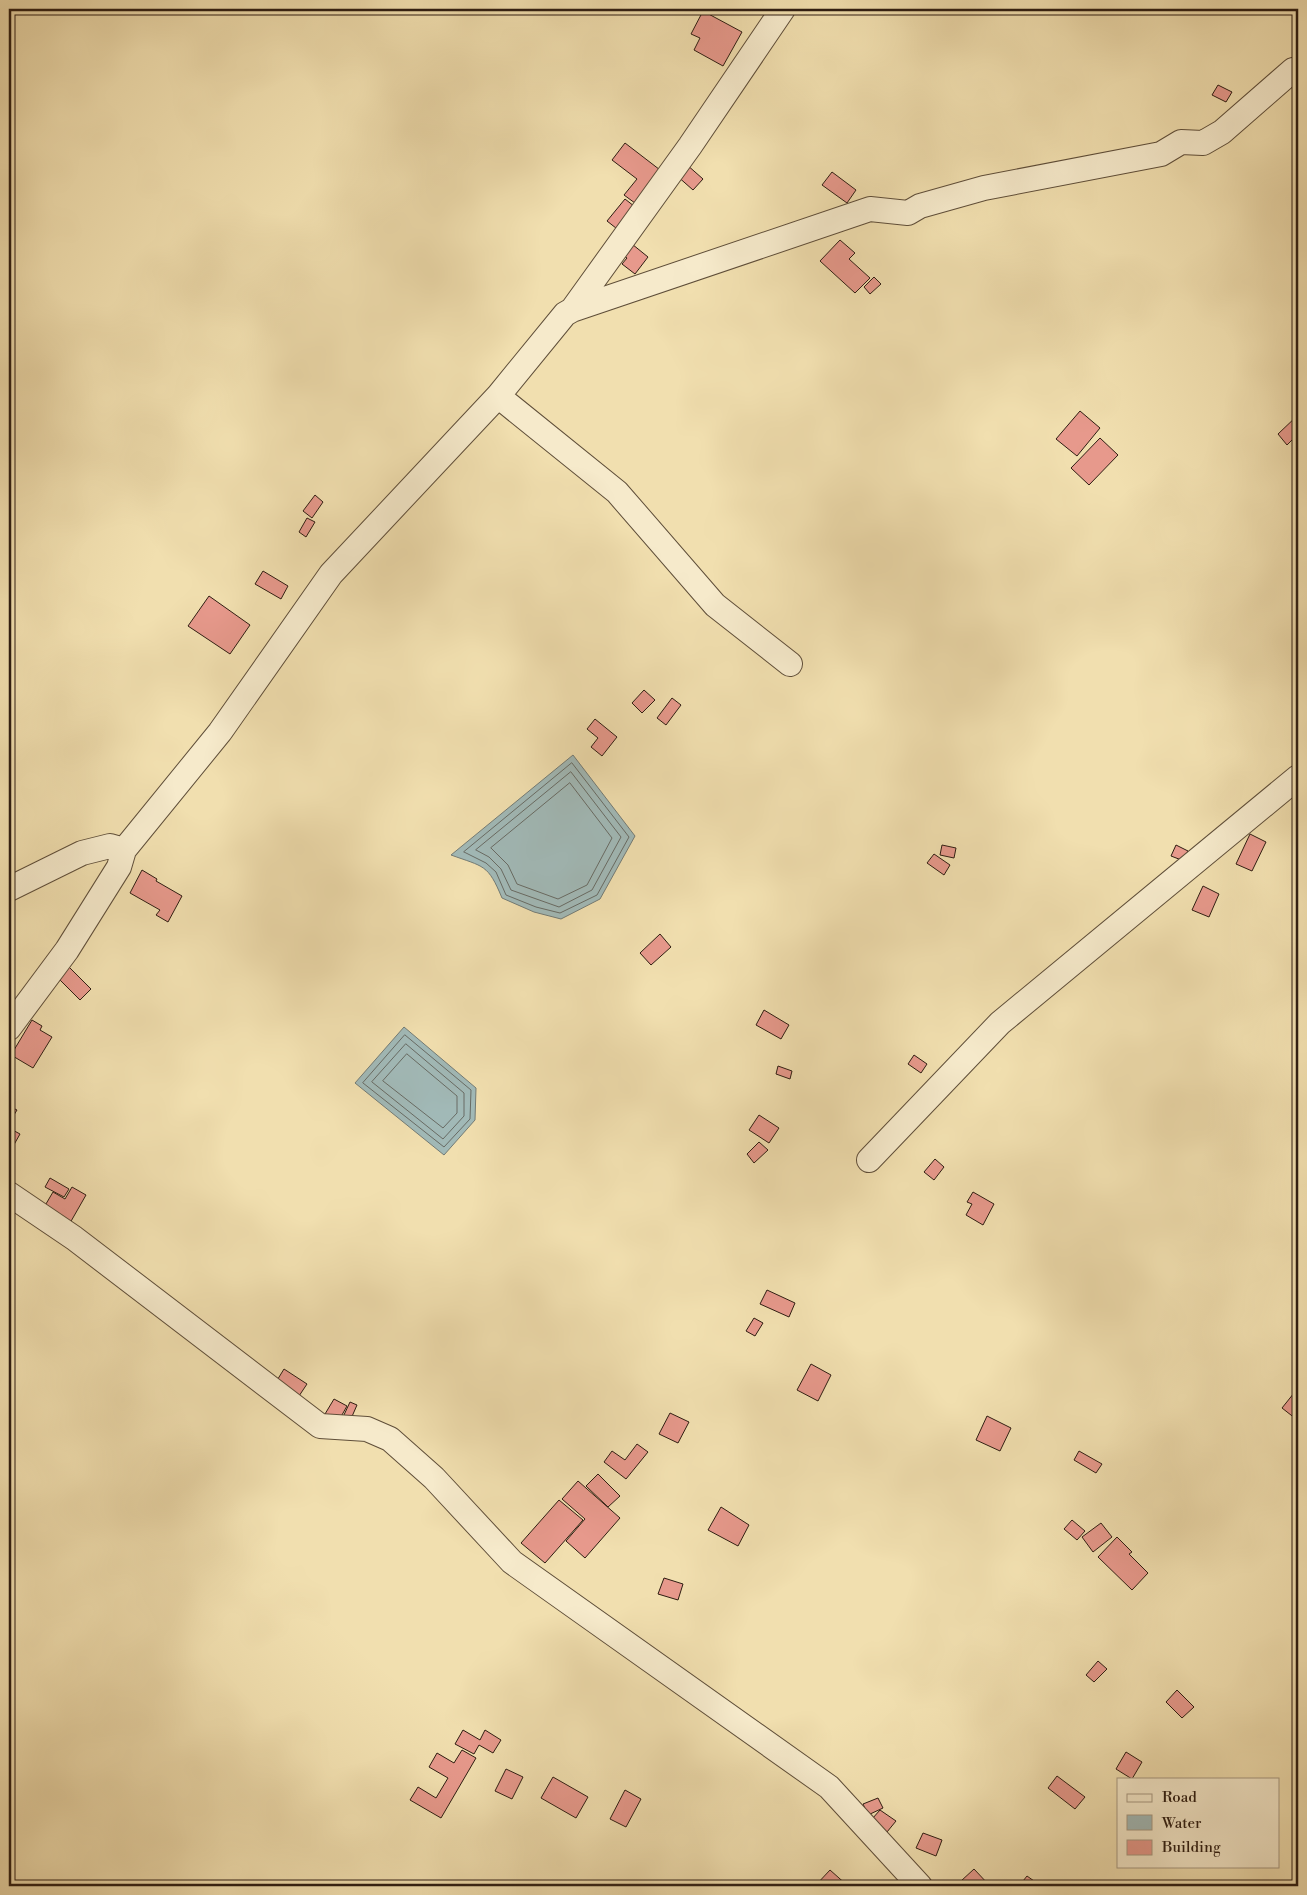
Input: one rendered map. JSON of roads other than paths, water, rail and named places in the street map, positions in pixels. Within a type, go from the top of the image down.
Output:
[{"type":"street","points":[[572,310],[690,146],[783,9]]},
{"type":"street","points":[[9,1028],[67,950],[119,866],[124,850],[220,732],[331,574],[498,396],[564,314],[870,209],[908,213],[920,206],[984,188],[1161,154],[1181,142],[1203,143],[1222,132],[1293,70],[1298,69]]},
{"type":"street","points":[[498,396],[616,492],[715,605],[790,664]]},
{"type":"street","points":[[869,1160],[1000,1023],[1298,777]]},
{"type":"street","points":[[9,889],[82,853],[110,846],[124,850]]},
{"type":"street","points":[[9,1194],[82,1244],[320,1426],[367,1429],[390,1439],[434,1478],[512,1562],[829,1787],[920,1886]]},
{"type":"water","points":[[573,755],[635,836],[600,899],[561,919],[534,912],[502,898],[493,879],[484,868],[451,855]]},
{"type":"water","points":[[404,1027],[476,1088],[475,1120],[444,1155],[355,1083]]}]
